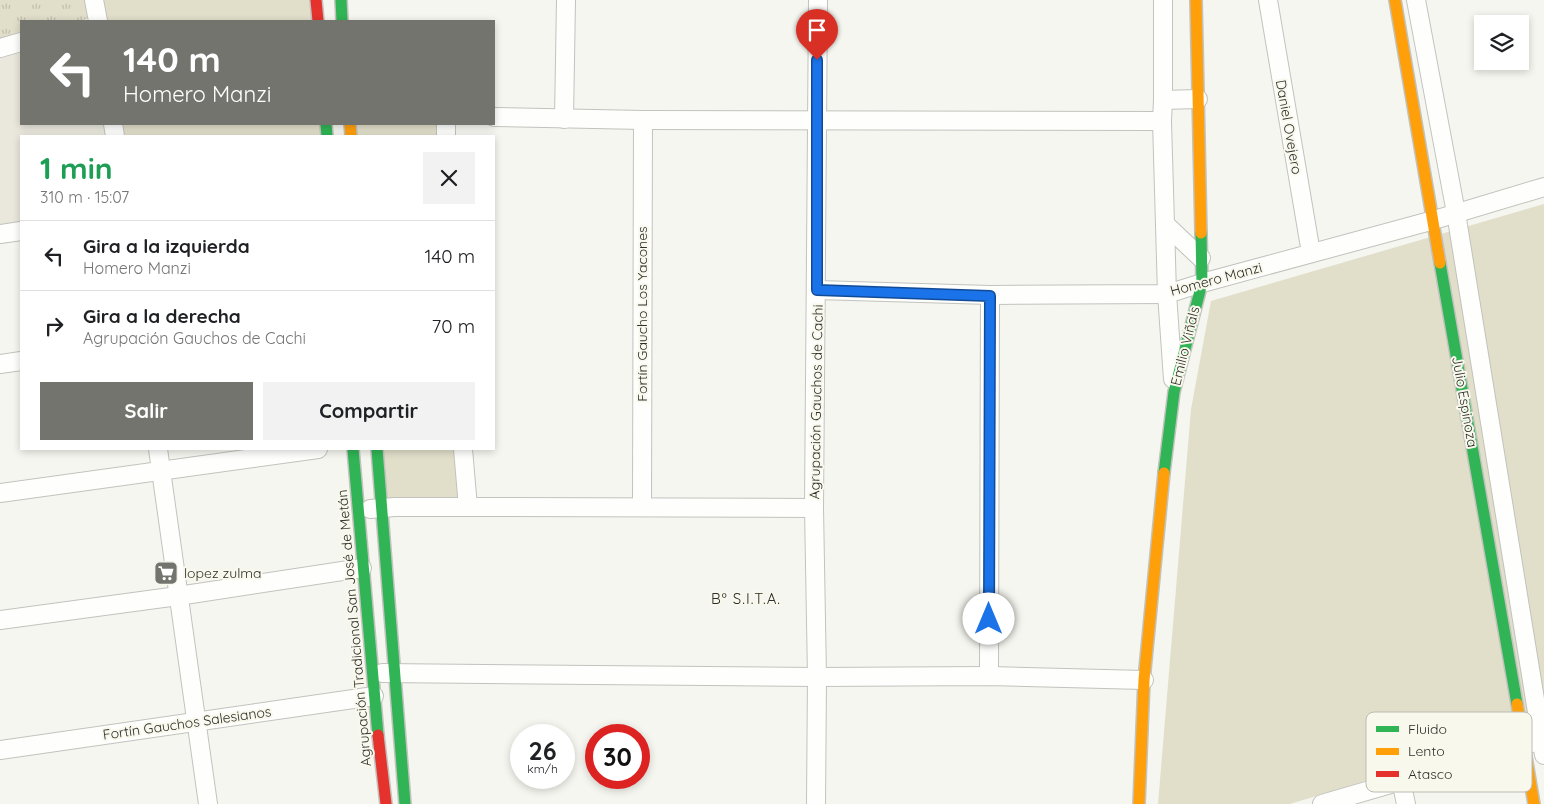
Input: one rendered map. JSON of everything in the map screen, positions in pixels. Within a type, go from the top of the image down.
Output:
[{"type":"street","points":[[94,0],[96,20]]},
{"type":"street","points":[[316,0],[318,20]]},
{"type":"street","points":[[341,0],[342,20]]},
{"type":"street","points":[[564,119],[566,0]]},
{"type":"street","name":"Agrupación Gauchos de Cachi","points":[[816,804],[817,677],[814,508],[818,0]]},
{"type":"street","name":"Emilio Viñals","points":[[1163,0],[1162,121],[1167,294],[1174,392]]},
{"type":"street","name":"Emilio Viñals","points":[[1174,392],[1202,282],[1196,0]]},
{"type":"street","name":"Daniel Ovejero","points":[[1268,0],[1311,253]]},
{"type":"street","name":"Julio Espinoza","points":[[1395,0],[1518,712]]},
{"type":"street","name":"Julio Espinoza","points":[[1416,0],[1456,213],[1543,745]]},
{"type":"street","points":[[0,48],[20,42]]},
{"type":"street","points":[[1163,100],[1198,99]]},
{"type":"street","points":[[495,117],[643,120],[1162,121]]},
{"type":"street","name":"Fortín Gaucho Los Yacones","points":[[642,508],[643,120]]},
{"type":"street","name":"Homero Manzi","points":[[817,290],[990,296],[1167,294],[1202,282],[1434,220],[1544,187]]},
{"type":"street","points":[[1165,224],[1201,258]]},
{"type":"street","points":[[0,234],[20,231]]},
{"type":"street","points":[[989,676],[990,296]]},
{"type":"street","points":[[0,364],[20,361]]},
{"type":"street","points":[[1139,804],[1144,680],[1174,392]]},
{"type":"street","points":[[158,450],[208,804]]},
{"type":"street","points":[[0,493],[311,450]]},
{"type":"street","name":"Agrupación Tradicional San José de Metán","points":[[353,450],[362,568],[386,804]]},
{"type":"street","points":[[377,450],[405,804]]},
{"type":"street","points":[[463,450],[468,507]]},
{"type":"street","points":[[357,510],[468,507],[814,508]]},
{"type":"street","points":[[0,620],[178,596],[362,568]]},
{"type":"street","points":[[372,674],[395,672],[817,677],[989,676],[1144,680]]},
{"type":"street","name":"Fortín Gauchos Salesianos","points":[[0,750],[374,696]]},
{"type":"street","points":[[1322,804],[1366,791]]},
{"type":"shaded area","points":[[20,42],[20,125],[113,125],[115,135],[20,135],[20,231],[0,234],[0,48]]},
{"type":"green space","points":[[0,0],[89,0],[91,18],[82,20],[20,20],[20,38],[0,44]]},
{"type":"green space","points":[[94,0],[320,0],[322,20],[97,20]]},
{"type":"green space","points":[[113,125],[327,125],[328,135],[115,135]]},
{"type":"green space","points":[[350,125],[446,125],[447,135],[351,135]]},
{"type":"green space","points":[[1544,204],[1544,727],[1532,731],[1532,712],[1366,712],[1366,781],[1290,804],[1158,804],[1191,409],[1211,301]]},
{"type":"green space","points":[[377,450],[465,450],[468,507],[382,508]]},
{"type":"traffic: fast","points":[[341,0],[342,20]]},
{"type":"traffic: fast","points":[[326,125],[327,135]]},
{"type":"traffic: fast","points":[[1164,473],[1174,392],[1202,283],[1201,233]]},
{"type":"traffic: fast","points":[[1440,263],[1517,704]]},
{"type":"traffic: fast","points":[[353,450],[378,735]]},
{"type":"traffic: fast","points":[[377,450],[405,804]]},
{"type":"traffic: slow","points":[[1196,0],[1201,233]]},
{"type":"traffic: slow","points":[[1395,0],[1440,263]]},
{"type":"traffic: slow","points":[[350,125],[351,135]]},
{"type":"traffic: slow","points":[[1139,804],[1144,680],[1164,473]]},
{"type":"traffic: slow","points":[[1517,704],[1518,712]]},
{"type":"traffic: slow","points":[[1532,792],[1534,804]]},
{"type":"traffic: jam","points":[[316,0],[318,20]]},
{"type":"traffic: jam","points":[[378,735],[386,804]]},
{"type":"place","name":"lopez zulma","points":[[166,573]]},
{"type":"district","name":"B° S.I.T.A.","points":[[746,598]]},
{"type":"route","points":[[817,60],[817,290],[990,296],[989,619]]}]
